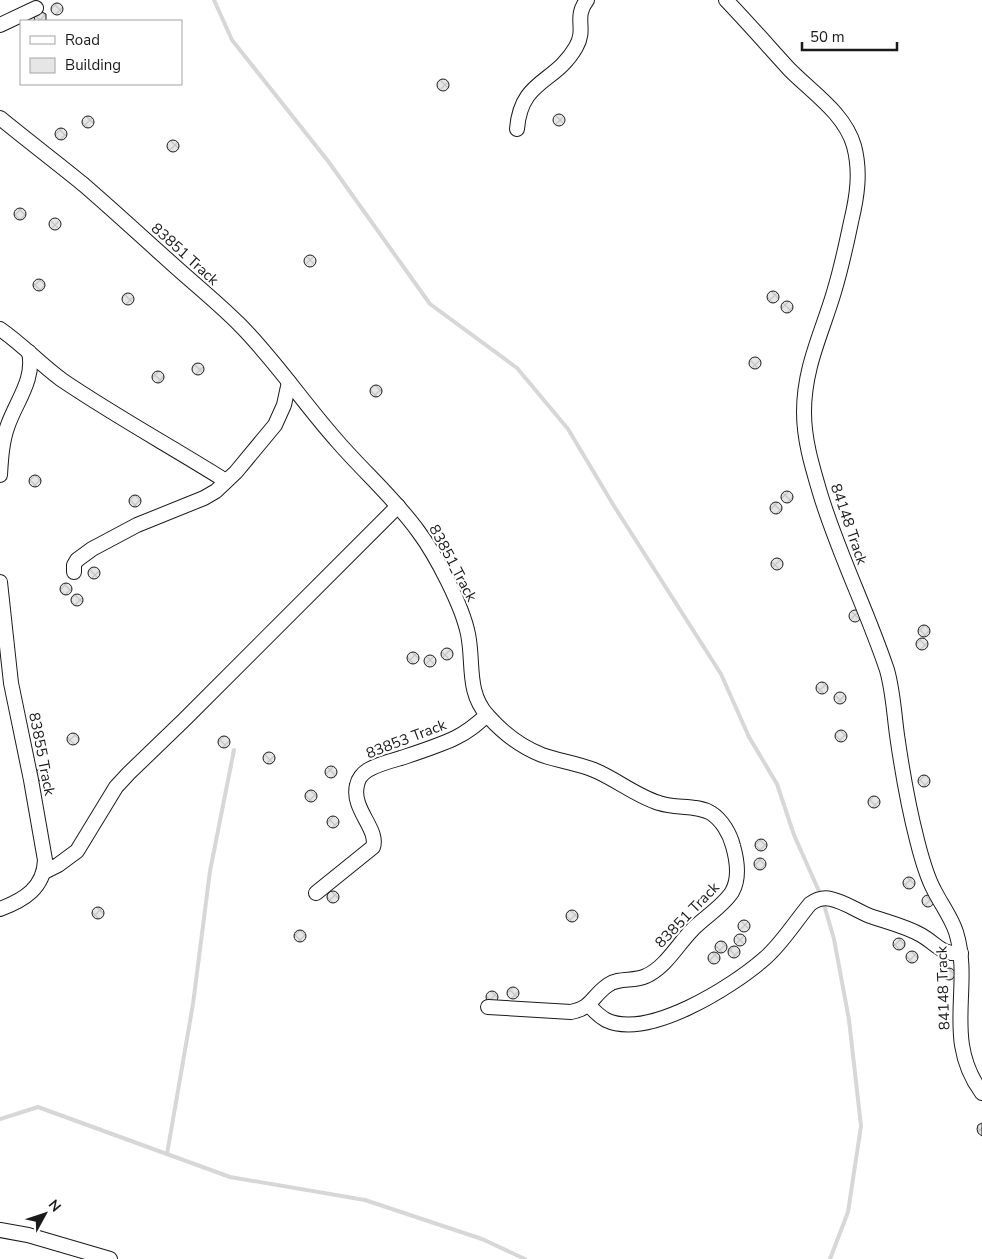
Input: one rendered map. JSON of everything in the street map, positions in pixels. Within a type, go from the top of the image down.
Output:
[{"type":"street","points":[[517,129],[520,107],[532,89],[559,68],[576,47],[581,35],[580,12],[587,0]]},
{"type":"street","name":"84148 Track","points":[[726,0],[805,85],[837,115],[847,129],[854,145],[858,166],[857,196],[834,293],[808,369],[804,410],[805,436],[808,454],[825,510],[878,643],[888,675],[906,788],[922,858],[932,888],[953,923],[961,953],[961,1040],[969,1070],[974,1082],[982,1092]]},
{"type":"street","points":[[0,24],[36,8]]},
{"type":"street","name":"83851 Track","points":[[0,118],[83,185],[241,326],[338,443],[398,506],[420,534],[457,601],[468,632],[470,672],[473,687],[479,703],[487,715],[516,742],[544,755],[590,768],[660,804],[698,809],[709,812],[720,820],[731,840],[737,864],[737,877],[732,891],[652,972],[636,979],[612,982],[589,1005]]},
{"type":"street","points":[[0,329],[47,369],[83,394],[226,481]]},
{"type":"street","points":[[0,475],[4,440],[8,425],[29,378],[31,362],[29,352]]},
{"type":"street","points":[[74,572],[77,560],[92,549],[138,525],[204,498],[226,481],[275,425],[284,405],[289,382]]},
{"type":"street","points":[[0,909],[18,902],[30,894],[44,872],[58,865],[76,851],[116,787],[129,773],[398,506]]},
{"type":"street","name":"83855 Track","points":[[0,582],[11,683],[45,860],[44,872]]},
{"type":"street","name":"83853 Track","points":[[316,893],[373,847],[375,842],[362,816],[356,797],[357,786],[363,774],[378,765],[456,738],[473,728],[487,715]]},
{"type":"street","points":[[488,1007],[571,1012],[582,1010],[589,1005],[596,1014],[618,1023],[637,1024],[656,1021],[708,997],[764,960],[810,904],[816,899],[822,898],[831,898],[869,915],[902,926],[922,936],[944,952],[952,954],[961,953]]},
{"type":"street","points":[[0,1230],[28,1235],[110,1259]]},
{"type":"building","points":[[55,3],[59,3],[63,9],[59,15],[55,15],[51,11],[51,7]]},
{"type":"building","points":[[40,11],[46,14],[46,20],[35,20],[36,13]]},
{"type":"building","points":[[445,79],[448,80],[448,90],[441,91],[438,90],[437,83],[438,80]]},
{"type":"building","points":[[557,114],[561,114],[565,120],[561,126],[557,126],[553,122],[553,118]]},
{"type":"building","points":[[86,116],[90,116],[94,122],[90,128],[86,128],[82,124],[82,120]]},
{"type":"building","points":[[59,128],[63,128],[67,134],[63,140],[59,140],[55,136],[55,132]]},
{"type":"building","points":[[175,140],[178,141],[178,151],[171,152],[168,151],[167,144],[168,141]]},
{"type":"building","points":[[18,208],[22,208],[26,214],[22,220],[18,220],[14,216],[14,212]]},
{"type":"building","points":[[53,218],[57,218],[61,224],[57,230],[53,230],[49,226],[49,222]]},
{"type":"building","points":[[308,255],[312,255],[316,261],[312,267],[308,267],[304,263],[304,259]]},
{"type":"building","points":[[37,279],[41,279],[45,285],[41,291],[37,291],[33,287],[33,283]]},
{"type":"building","points":[[771,291],[775,291],[779,297],[775,303],[771,303],[767,299],[767,295]]},
{"type":"building","points":[[130,293],[133,294],[133,304],[126,305],[123,304],[122,297],[123,294]]},
{"type":"building","points":[[789,301],[792,302],[792,312],[785,313],[782,312],[781,305],[782,302]]},
{"type":"building","points":[[753,357],[757,357],[761,363],[757,369],[753,369],[749,365],[749,361]]},
{"type":"building","points":[[200,363],[203,364],[203,374],[196,375],[193,374],[192,367],[193,364]]},
{"type":"building","points":[[156,371],[160,371],[164,377],[160,383],[156,383],[152,379],[152,375]]},
{"type":"building","points":[[374,385],[378,385],[382,391],[378,397],[374,397],[370,393],[370,389]]},
{"type":"building","points":[[37,475],[40,476],[40,486],[33,487],[30,486],[29,479],[30,476]]},
{"type":"building","points":[[785,491],[789,491],[793,497],[789,503],[785,503],[781,499],[781,495]]},
{"type":"building","points":[[133,495],[137,495],[141,501],[137,507],[133,507],[129,503],[129,499]]},
{"type":"building","points":[[774,502],[778,502],[782,508],[778,514],[774,514],[770,510],[770,506]]},
{"type":"building","points":[[775,558],[779,558],[783,564],[779,570],[775,570],[771,566],[771,562]]},
{"type":"building","points":[[92,567],[96,567],[100,573],[96,579],[92,579],[88,575],[88,571]]},
{"type":"building","points":[[64,583],[68,583],[72,589],[68,595],[64,595],[60,591],[60,587]]},
{"type":"building","points":[[75,594],[79,594],[83,600],[79,606],[75,606],[71,602],[71,598]]},
{"type":"building","points":[[853,610],[857,610],[861,616],[857,622],[853,622],[849,618],[849,614]]},
{"type":"building","points":[[922,625],[926,625],[930,631],[926,637],[922,637],[918,633],[918,629]]},
{"type":"building","points":[[920,638],[924,638],[928,644],[924,650],[920,650],[916,646],[916,642]]},
{"type":"building","points":[[445,648],[449,648],[453,654],[449,660],[445,660],[441,656],[441,652]]},
{"type":"building","points":[[411,652],[415,652],[419,658],[415,664],[411,664],[407,660],[407,656]]},
{"type":"building","points":[[428,655],[432,655],[436,661],[432,667],[428,667],[424,663],[424,659]]},
{"type":"building","points":[[824,682],[827,683],[827,693],[820,694],[817,693],[816,686],[817,683]]},
{"type":"building","points":[[842,692],[845,693],[845,703],[838,704],[835,703],[834,696],[835,693]]},
{"type":"building","points":[[839,730],[843,730],[847,736],[843,742],[839,742],[835,738],[835,734]]},
{"type":"building","points":[[71,733],[75,733],[79,739],[75,745],[71,745],[67,741],[67,737]]},
{"type":"building","points":[[222,736],[226,736],[230,742],[226,748],[222,748],[218,744],[218,740]]},
{"type":"building","points":[[267,752],[271,752],[275,758],[271,764],[267,764],[263,760],[263,756]]},
{"type":"building","points":[[329,766],[333,766],[337,772],[333,778],[329,778],[325,774],[325,770]]},
{"type":"building","points":[[39,769],[43,769],[47,775],[43,781],[39,781],[35,777],[35,773]]},
{"type":"building","points":[[926,775],[929,776],[929,786],[922,787],[919,786],[918,779],[919,776]]},
{"type":"building","points":[[309,790],[313,790],[317,796],[313,802],[309,802],[305,798],[305,794]]},
{"type":"building","points":[[872,796],[876,796],[880,802],[876,808],[872,808],[868,804],[868,800]]},
{"type":"building","points":[[331,816],[335,816],[339,822],[335,828],[331,828],[327,824],[327,820]]},
{"type":"building","points":[[763,839],[766,840],[766,850],[759,851],[756,850],[755,843],[756,840]]},
{"type":"building","points":[[758,858],[762,858],[766,864],[762,870],[758,870],[754,866],[754,862]]},
{"type":"building","points":[[907,877],[911,877],[915,883],[911,889],[907,889],[903,885],[903,881]]},
{"type":"building","points":[[331,891],[335,891],[339,897],[335,903],[331,903],[327,899],[327,895]]},
{"type":"building","points":[[926,895],[930,895],[934,901],[930,907],[926,907],[922,903],[922,899]]},
{"type":"building","points":[[96,907],[100,907],[104,913],[100,919],[96,919],[92,915],[92,911]]},
{"type":"building","points":[[570,910],[574,910],[578,916],[574,922],[570,922],[566,918],[566,914]]},
{"type":"building","points":[[742,920],[746,920],[750,926],[746,932],[742,932],[738,928],[738,924]]},
{"type":"building","points":[[298,930],[302,930],[306,936],[302,942],[298,942],[294,938],[294,934]]},
{"type":"building","points":[[742,934],[745,935],[745,945],[738,946],[735,945],[734,938],[735,935]]},
{"type":"building","points":[[897,938],[901,938],[905,944],[901,950],[897,950],[893,946],[893,942]]},
{"type":"building","points":[[719,941],[723,941],[727,947],[723,953],[719,953],[715,949],[715,945]]},
{"type":"building","points":[[732,946],[736,946],[740,952],[736,958],[732,958],[728,954],[728,950]]},
{"type":"building","points":[[910,951],[914,951],[918,957],[914,963],[910,963],[906,959],[906,955]]},
{"type":"building","points":[[712,952],[716,952],[720,958],[716,964],[712,964],[708,960],[708,956]]},
{"type":"building","points":[[947,968],[951,968],[955,974],[951,980],[947,980],[943,976],[943,972]]},
{"type":"building","points":[[511,987],[515,987],[519,993],[515,999],[511,999],[507,995],[507,991]]},
{"type":"building","points":[[492,991],[498,997],[492,1003],[486,997]]},
{"type":"building","points":[[982,1123],[982,1136],[978,1133],[977,1129],[978,1125]]},
{"type":"waterway","points":[[214,0],[232,40],[328,161],[430,304],[517,368],[568,429],[614,506],[721,674],[749,737],[777,784],[794,835],[822,898],[834,939],[849,1020],[861,1126],[848,1212],[830,1259]]},
{"type":"waterway","points":[[167,1154],[193,1004],[210,871],[234,750]]},
{"type":"waterway","points":[[0,1119],[38,1107],[230,1177],[365,1200],[482,1239],[525,1259]]}]
